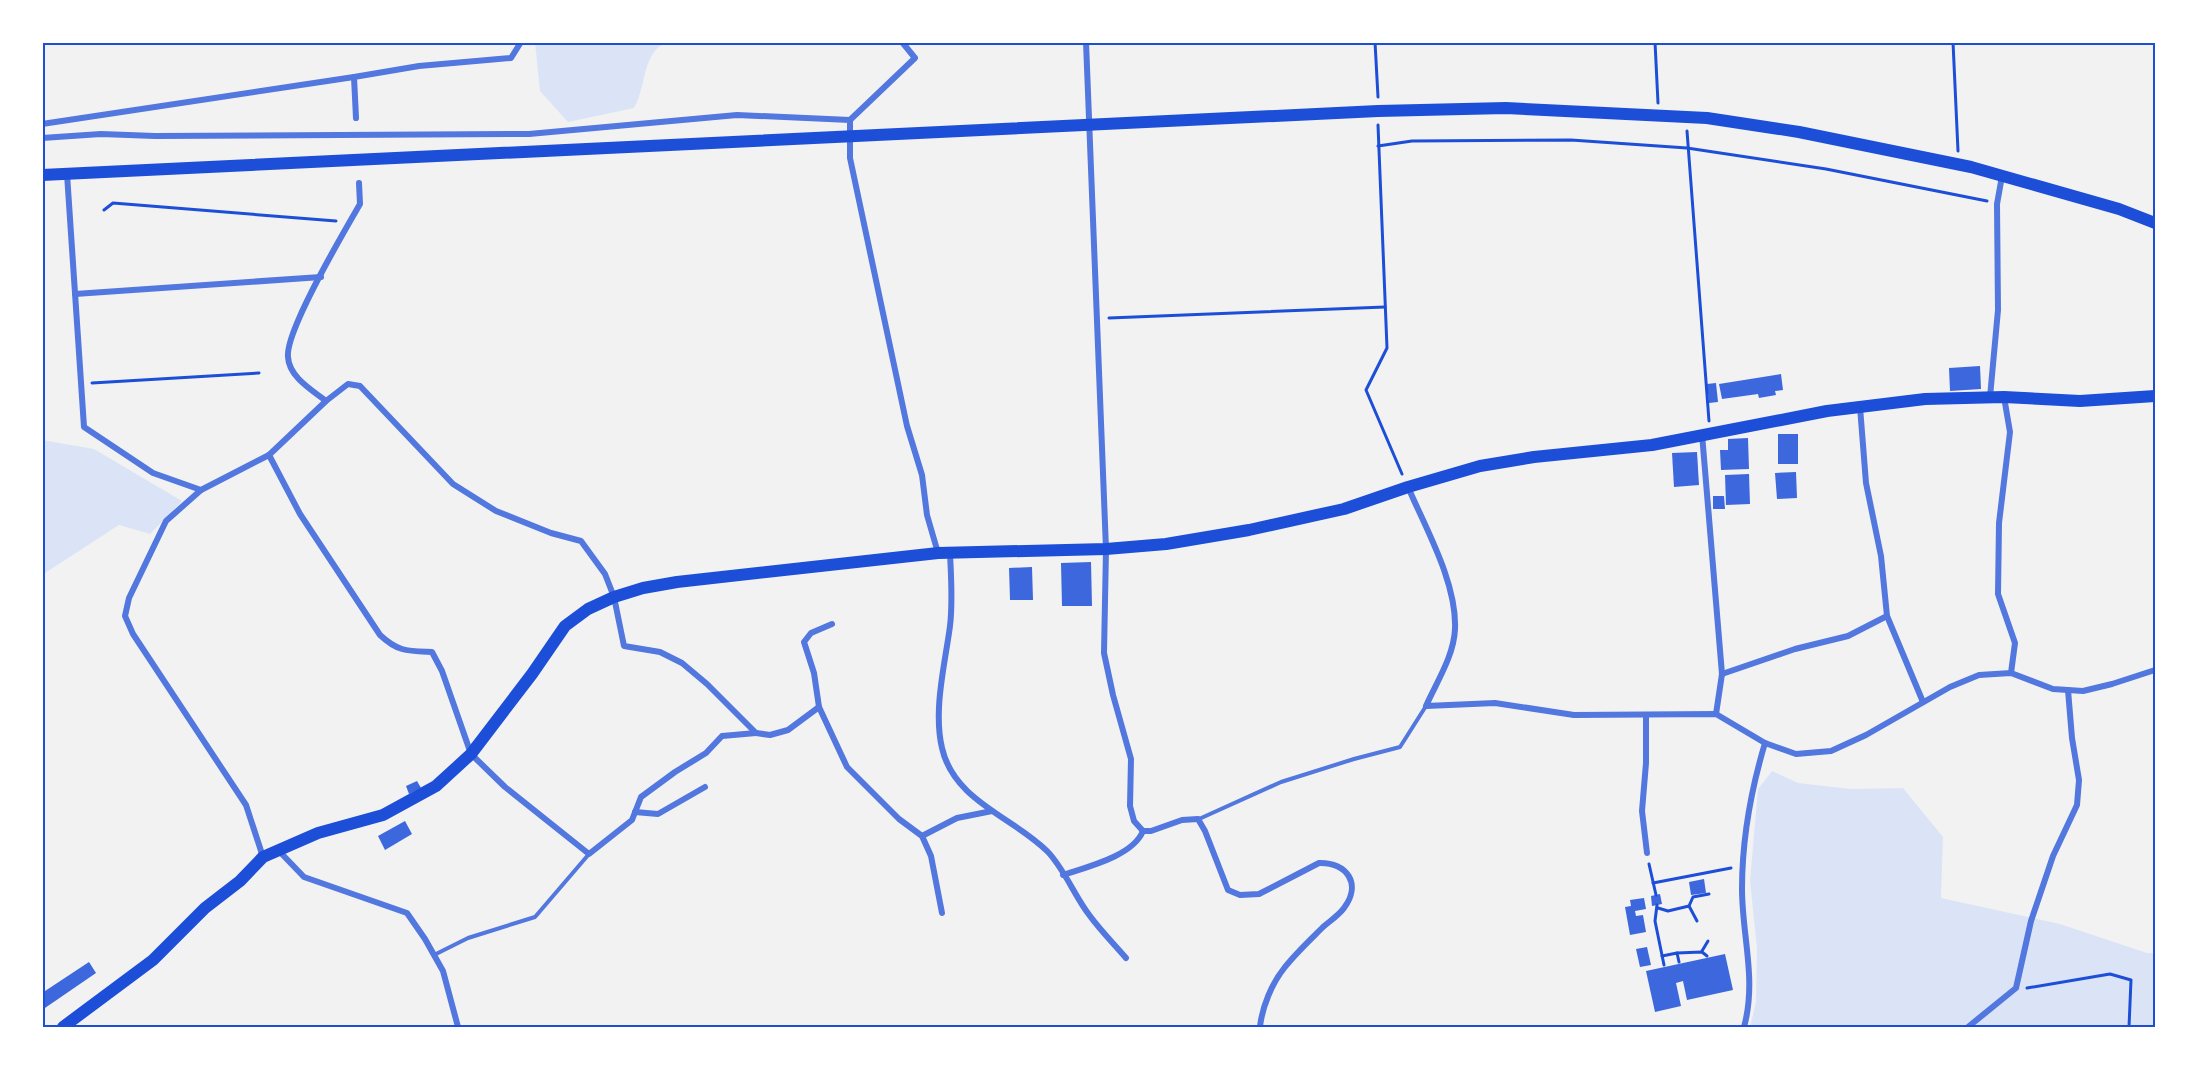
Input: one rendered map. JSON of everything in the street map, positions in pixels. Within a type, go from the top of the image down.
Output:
[{"type":"main road","points":[[42,175],[1089,124],[1378,111],[1506,108],[1707,118],[1799,132],[2002,176],[2119,209],[2155,223]]},
{"type":"main road","points":[[63,1027],[153,960],[205,908],[240,881],[263,857],[318,833],[383,815],[436,786],[471,754],[566,626],[588,609],[614,597],[644,588],[677,582],[944,552],[1106,549],[1166,544],[1249,530],[1344,509],[1480,466],[1534,457],[1652,445],[1827,411],[1925,399],[2004,397],[2080,401],[2155,396]]},
{"type":"street","points":[[42,124],[419,66],[511,58],[521,42]]},
{"type":"street","points":[[42,138],[101,134],[155,136],[529,134],[737,115],[850,120],[915,58],[902,42]]},
{"type":"street","points":[[1086,42],[1106,549],[1104,653],[1131,759],[1130,806],[1134,822],[1143,831],[1151,831],[1182,820],[1198,819],[1228,890],[1240,895],[1259,894],[1319,863],[1341,866],[1349,873],[1351,884],[1350,897],[1344,909],[1283,969],[1269,995],[1260,1027]]},
{"type":"street","points":[[354,77],[356,118]]},
{"type":"street","points":[[850,120],[850,158],[907,426],[921,475],[927,515],[944,552],[952,587],[950,623],[939,706],[942,749],[957,782],[1049,853],[1090,916],[1126,958]]},
{"type":"street","points":[[67,174],[84,427],[153,473],[201,489]]},
{"type":"street","points":[[1990,397],[1998,310],[1997,204],[2002,176]]},
{"type":"street","points":[[326,402],[294,375],[288,357],[291,333],[360,204],[359,183]]},
{"type":"street","points":[[75,294],[321,277]]},
{"type":"street","points":[[263,857],[246,806],[133,634],[125,616],[129,598],[166,521],[201,489],[269,455],[348,384],[360,386],[453,484],[496,511],[551,533],[581,541],[605,574],[614,597],[624,646],[660,652],[682,663],[707,684],[756,733]]},
{"type":"street","points":[[2004,397],[2010,432],[2000,523],[1998,594],[2015,643],[2011,673]]},
{"type":"street","points":[[1860,407],[1866,483],[1881,556],[1887,616],[1923,702]]},
{"type":"street","points":[[1706,434],[1722,674],[1716,714]]},
{"type":"street","points":[[269,455],[300,514],[380,635],[393,647],[407,651],[432,652],[442,671],[471,754],[505,787],[589,854],[632,820],[641,797],[706,753],[722,736],[756,733],[770,735],[788,730],[819,707]]},
{"type":"street","points":[[1408,487],[1445,574],[1454,606],[1455,631],[1450,652],[1426,706],[1495,703],[1574,714],[1716,714],[1765,743],[1796,754],[1831,751],[1866,735],[1950,687],[1979,675],[2011,673],[2053,689],[2083,691],[2155,670]]},
{"type":"street","points":[[1722,674],[1795,649],[1848,636],[1887,616]]},
{"type":"street","points":[[832,624],[811,633],[804,642],[814,673],[819,707],[847,768],[898,819],[922,836],[931,856],[942,913]]},
{"type":"street","points":[[1968,1027],[2016,988],[2031,921],[2053,856],[2077,805],[2079,780],[2072,738],[2068,690]]},
{"type":"street","points":[[1646,715],[1646,763],[1642,811],[1647,853]]},
{"type":"street","points":[[1744,1027],[1751,977],[1742,890],[1743,866],[1752,788],[1765,743]]},
{"type":"street","points":[[635,812],[658,814],[705,787]]},
{"type":"street","points":[[922,836],[957,818],[992,811]]},
{"type":"street","points":[[1063,875],[1104,863],[1139,840],[1143,831]]},
{"type":"street","points":[[279,850],[304,877],[407,913],[443,971],[458,1027]]},
{"type":"lane","points":[[1198,819],[1281,782],[1400,747],[1426,706]]},
{"type":"lane","points":[[434,955],[468,938],[535,917],[589,854]]},
{"type":"path","points":[[1375,42],[1387,348],[1366,390],[1408,487]]},
{"type":"path","points":[[1655,42],[1658,116]]},
{"type":"path","points":[[1953,42],[1958,165]]},
{"type":"path","points":[[1686,117],[1706,434]]},
{"type":"path","points":[[1378,146],[1412,141],[1571,140],[1687,148],[1826,168],[1997,204]]},
{"type":"path","points":[[104,210],[113,203],[350,222]]},
{"type":"path","points":[[1098,318],[1385,307]]},
{"type":"path","points":[[81,384],[259,373]]},
{"type":"path","points":[[1647,853],[1656,895]]},
{"type":"path","points":[[1653,884],[1743,866]]},
{"type":"path","points":[[1689,906],[1693,897],[1709,894]]},
{"type":"path","points":[[1664,965],[1655,921],[1657,906],[1668,910],[1689,906]]},
{"type":"path","points":[[1689,906],[1697,921]]},
{"type":"path","points":[[1702,952],[1708,941]]},
{"type":"path","points":[[1662,956],[1702,952],[1707,956]]},
{"type":"path","points":[[1677,953],[1679,962]]},
{"type":"path","points":[[2016,988],[2031,989],[2110,974],[2131,980],[2129,1027]]},
{"type":"shaded area","points":[[535,42],[666,42],[652,55],[648,63],[634,108],[568,122],[540,91]]},
{"type":"shaded area","points":[[42,440],[94,449],[182,501],[150,534],[119,525],[42,575]]},
{"type":"shaded area","points":[[1772,771],[1798,783],[1851,789],[1903,788],[1943,837],[1941,898],[2060,924],[2147,953],[2155,953],[2155,1027],[1750,1027],[1756,1002],[1757,948],[1750,881],[1758,789]]},
{"type":"building","points":[[1980,366],[1981,389],[1950,391],[1949,368]]},
{"type":"building","points":[[1781,374],[1783,390],[1775,391],[1776,395],[1759,398],[1758,394],[1722,399],[1719,384]]},
{"type":"building","points":[[1716,383],[1718,402],[1709,403],[1707,384]]},
{"type":"building","points":[[1778,434],[1798,434],[1798,464],[1778,464]]},
{"type":"building","points":[[1748,438],[1749,469],[1721,470],[1720,450],[1728,450],[1728,439]]},
{"type":"building","points":[[1697,452],[1699,485],[1674,487],[1672,453]]},
{"type":"building","points":[[1796,472],[1797,498],[1777,499],[1775,473]]},
{"type":"building","points":[[1749,474],[1750,504],[1726,505],[1725,475]]},
{"type":"building","points":[[1713,496],[1724,496],[1725,509],[1713,509]]},
{"type":"building","points":[[1091,562],[1092,606],[1062,606],[1061,563]]},
{"type":"building","points":[[1032,567],[1033,600],[1010,600],[1009,568]]},
{"type":"building","points":[[417,781],[421,788],[409,794],[406,786]]},
{"type":"building","points":[[405,821],[412,834],[385,850],[378,836]]},
{"type":"building","points":[[1704,879],[1706,893],[1691,895],[1689,882]]},
{"type":"building","points":[[1660,894],[1662,904],[1652,906],[1651,896]]},
{"type":"building","points":[[1644,898],[1646,909],[1635,911],[1636,916],[1643,915],[1646,932],[1630,935],[1625,907],[1631,906],[1630,900]]},
{"type":"building","points":[[1647,947],[1651,965],[1640,967],[1636,949]]},
{"type":"building","points":[[1725,954],[1733,990],[1687,1000],[1683,981],[1676,983],[1681,1006],[1655,1012],[1646,971]]},
{"type":"building","points":[[89,962],[96,973],[42,1010],[42,993]]}]
